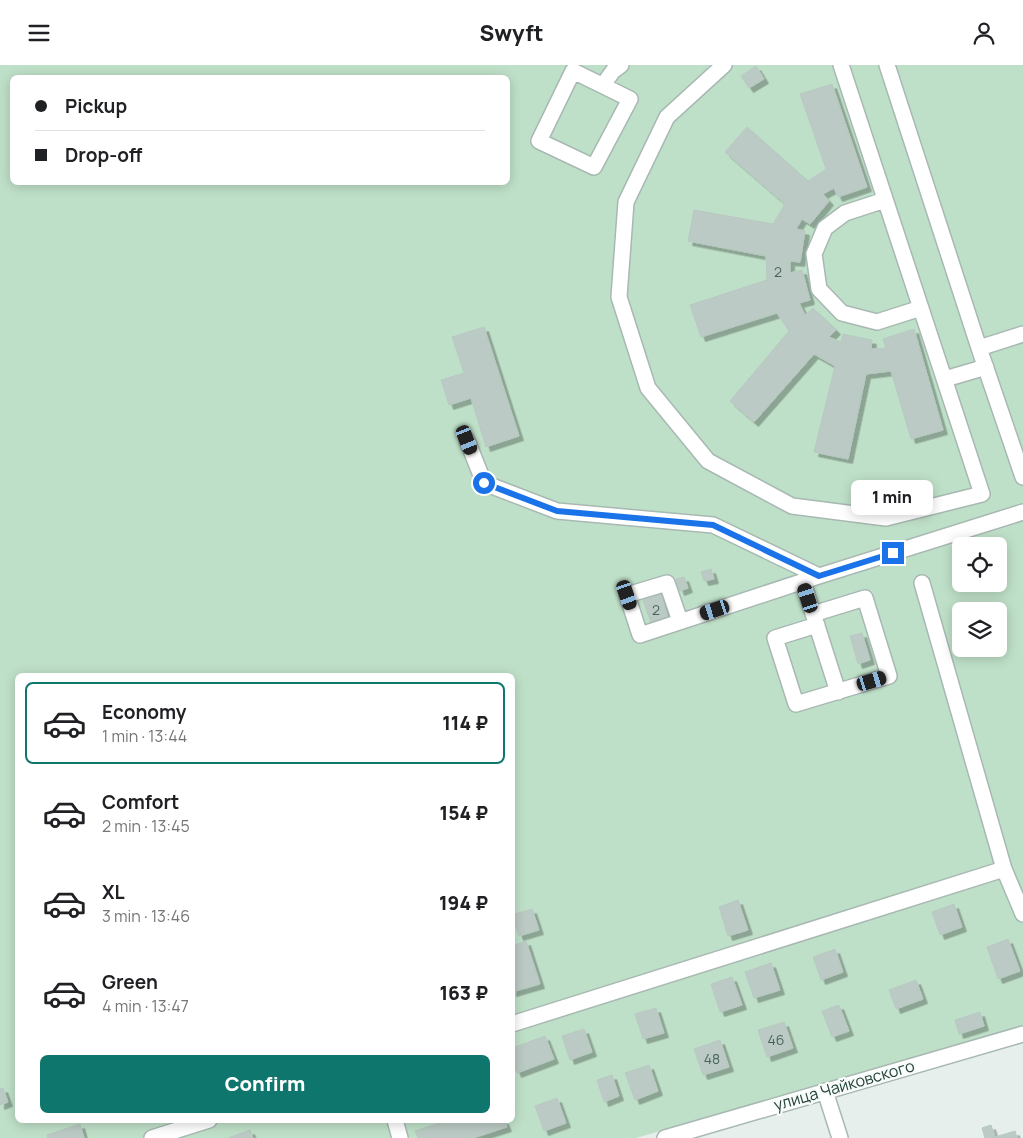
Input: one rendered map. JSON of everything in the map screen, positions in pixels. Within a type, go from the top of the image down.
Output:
[{"type":"street","points":[[603,85],[613,71],[621,65]]},
{"type":"street","points":[[724,65],[667,117],[626,202],[619,297],[648,388],[708,461],[783,502],[792,506],[886,517],[982,494],[842,65]]},
{"type":"street","points":[[887,65],[951,242],[980,348],[1023,477]]},
{"type":"street","points":[[573,71],[603,85],[630,99],[594,167],[538,141],[573,71]]},
{"type":"street","points":[[885,200],[845,213],[825,228],[814,254],[819,289],[842,313],[877,322],[921,308]]},
{"type":"street","points":[[980,348],[1023,335]]},
{"type":"street","points":[[945,379],[986,367]]},
{"type":"street","points":[[467,440],[484,483],[548,508],[557,511],[713,525],[819,576]]},
{"type":"street","points":[[680,621],[1023,512]]},
{"type":"street","points":[[803,582],[838,692]]},
{"type":"street","points":[[922,583],[1004,869],[1023,914]]},
{"type":"street","points":[[865,598],[888,676],[838,692],[796,704],[775,638],[865,598]]},
{"type":"street","points":[[515,1023],[1004,869]]},
{"type":"street","name":"улица Чайковского","points":[[665,1138],[1023,1034]]},
{"type":"street","points":[[825,1091],[840,1138]]},
{"type":"street","points":[[152,1138],[200,1123]]},
{"type":"street","points":[[396,1123],[400,1138]]},
{"type":"green space","points":[[0,65],[1023,65],[1023,1026],[636,1138],[0,1138]]},
{"type":"building","points":[[756,66],[764,79],[749,88],[741,76]]},
{"type":"building","points":[[832,84],[867,187],[838,197],[834,188],[823,194],[829,201],[810,224],[802,219],[796,229],[805,231],[800,262],[790,261],[790,273],[802,270],[810,300],[799,303],[805,315],[813,308],[836,330],[829,337],[841,342],[843,334],[872,340],[871,349],[886,348],[883,339],[914,329],[943,430],[911,439],[891,371],[866,374],[848,459],[814,452],[835,366],[814,354],[754,422],[730,401],[789,331],[777,313],[701,337],[690,305],[767,280],[766,256],[688,241],[694,210],[773,224],[785,204],[725,152],[747,127],[808,181],[826,169],[800,94]]},
{"type":"building","points":[[484,327],[519,436],[486,447],[471,398],[449,405],[441,380],[464,373],[452,337]]},
{"type":"building","points":[[711,569],[714,579],[704,581],[701,572]]},
{"type":"building","points":[[684,577],[688,588],[680,591],[676,579]]},
{"type":"building","points":[[661,594],[668,618],[651,623],[643,600]]},
{"type":"building","points":[[862,633],[870,660],[858,664],[850,636]]},
{"type":"building","points":[[738,900],[748,930],[728,936],[719,907]]},
{"type":"building","points":[[954,904],[962,927],[940,935],[932,912]]},
{"type":"building","points":[[532,909],[539,930],[519,936],[515,924],[515,914]]},
{"type":"building","points":[[1008,939],[1020,971],[998,979],[987,947]]},
{"type":"building","points":[[526,941],[540,984],[515,991],[515,945]]},
{"type":"building","points":[[835,949],[843,972],[821,980],[813,957]]},
{"type":"building","points":[[771,963],[780,990],[754,998],[745,972]]},
{"type":"building","points":[[732,977],[742,1005],[720,1012],[711,984]]},
{"type":"building","points":[[916,980],[923,999],[896,1009],[889,990]]},
{"type":"building","points":[[839,1005],[849,1031],[832,1037],[822,1011]]},
{"type":"building","points":[[656,1008],[664,1033],[643,1039],[635,1014]]},
{"type":"building","points":[[980,1012],[984,1026],[959,1034],[955,1020]]},
{"type":"building","points":[[784,1022],[793,1048],[767,1057],[758,1030]]},
{"type":"building","points":[[584,1029],[592,1052],[570,1060],[562,1036]]},
{"type":"building","points":[[545,1036],[554,1059],[517,1073],[515,1068],[515,1047]]},
{"type":"building","points":[[720,1040],[729,1067],[703,1075],[694,1049]]},
{"type":"building","points":[[649,1065],[658,1091],[635,1100],[625,1073]]},
{"type":"building","points":[[612,1075],[619,1096],[604,1102],[597,1080]]},
{"type":"building","points":[[3,1088],[8,1102],[0,1105],[0,1089]]},
{"type":"building","points":[[557,1098],[566,1123],[544,1131],[535,1106]]},
{"type":"building","points":[[439,1123],[505,1123],[507,1127],[473,1138],[418,1138],[415,1131]]},
{"type":"building","points":[[80,1124],[84,1138],[48,1138],[47,1135]]},
{"type":"building","points":[[991,1125],[995,1137],[1015,1131],[1017,1138],[985,1138],[982,1128]]},
{"type":"building","points":[[250,1130],[253,1138],[228,1138]]},
{"type":"route","points":[[484,483],[557,511],[713,525],[819,576],[893,553]]}]
